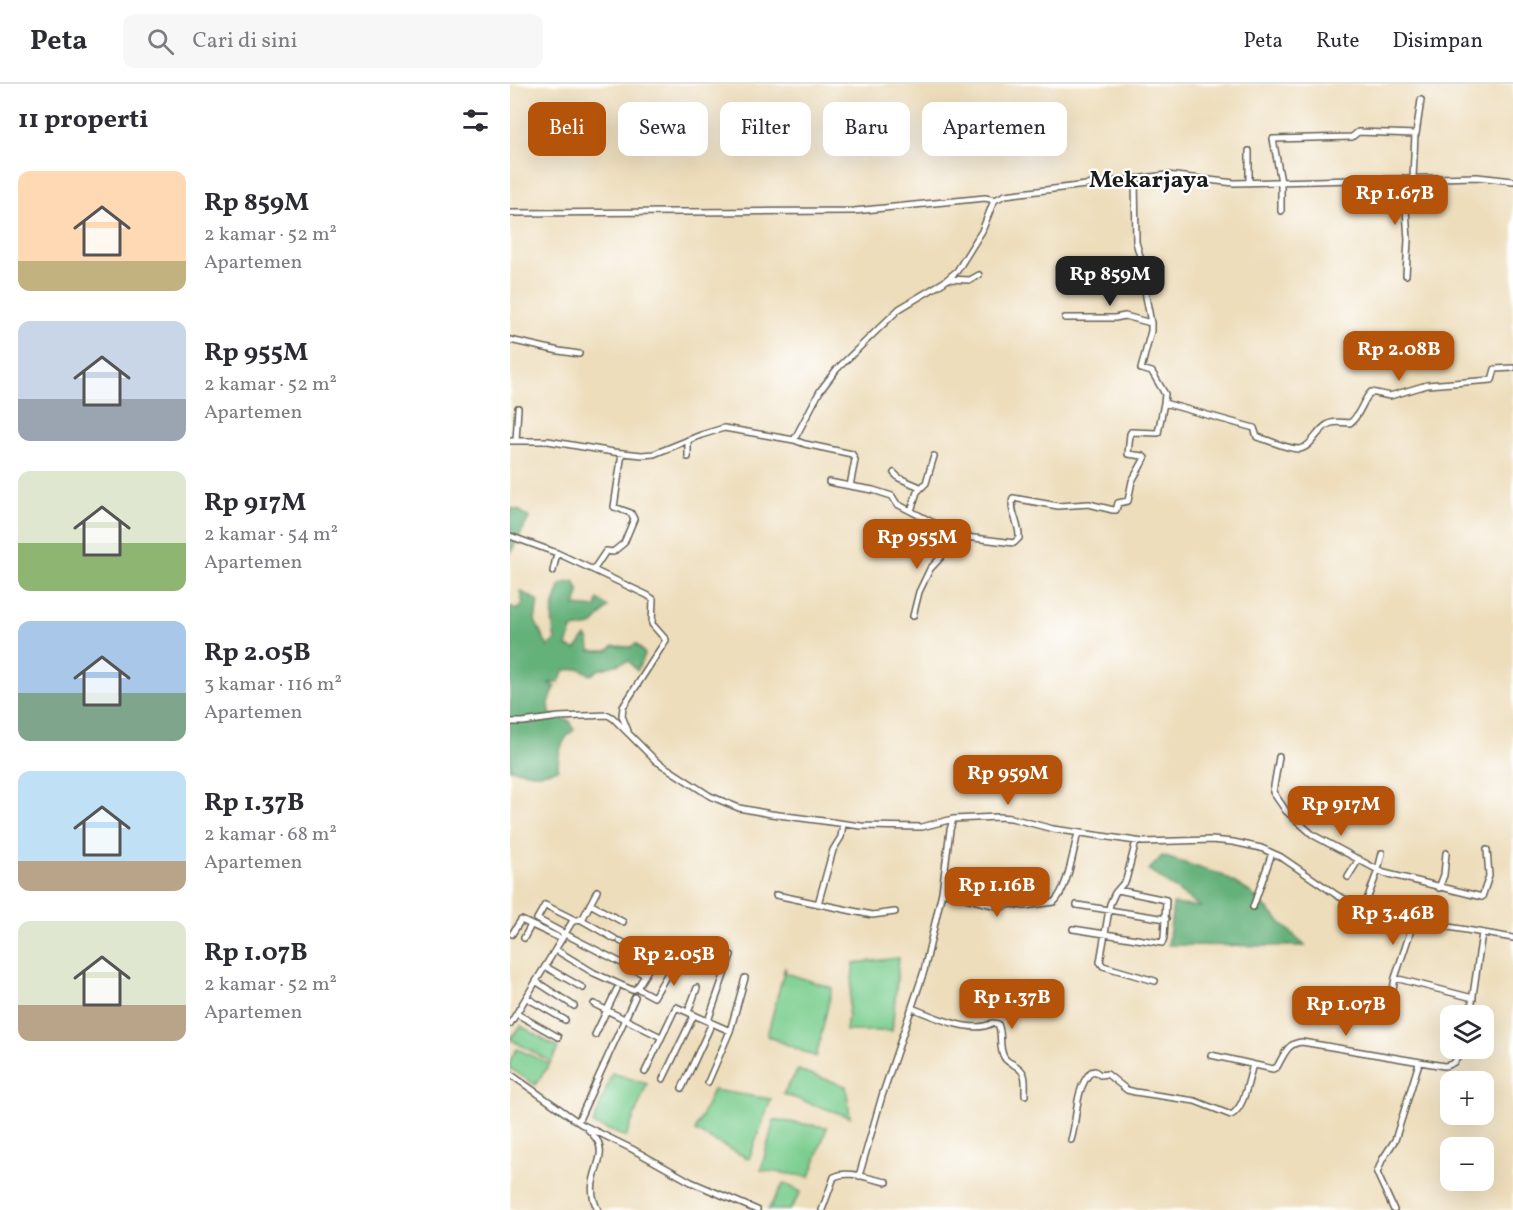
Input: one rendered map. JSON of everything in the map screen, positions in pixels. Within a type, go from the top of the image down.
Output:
[{"type":"street","points":[[1413,178],[1415,134],[1418,131],[1421,100]]},
{"type":"street","points":[[1281,211],[1281,182],[1273,141],[1275,139],[1352,137],[1358,132],[1415,134]]},
{"type":"street","points":[[1249,151],[1249,183]]},
{"type":"street","points":[[510,213],[854,211],[985,198],[995,200],[1005,195],[1174,175],[1249,183],[1477,177],[1513,181]]},
{"type":"street","points":[[829,482],[892,496],[897,504],[950,535],[1007,543],[1017,542],[1019,530],[1011,503],[1013,498],[1058,506],[1082,504],[1116,510],[1118,503],[1128,501],[1132,481],[1145,459],[1143,456],[1128,454],[1130,434],[1131,432],[1159,432],[1165,394],[1152,372],[1142,369],[1151,323],[1144,286],[1144,271],[1136,242],[1135,178]]},
{"type":"street","points":[[1404,178],[1408,240],[1406,275]]},
{"type":"street","points":[[794,440],[820,391],[836,370],[899,309],[948,279],[963,264],[982,231],[995,200]]},
{"type":"street","points":[[948,279],[970,280],[979,275]]},
{"type":"street","points":[[1065,318],[1125,316],[1151,323]]},
{"type":"street","points":[[510,340],[579,354]]},
{"type":"street","points":[[1164,403],[1254,428],[1257,438],[1299,449],[1306,447],[1320,429],[1328,424],[1337,422],[1347,424],[1355,419],[1361,405],[1371,392],[1390,396],[1427,385],[1492,380],[1495,369],[1513,368]]},
{"type":"street","points":[[518,408],[513,441],[548,441],[622,453],[654,454],[724,428],[794,440],[852,454],[855,460],[850,486]]},
{"type":"street","points":[[688,440],[688,457]]},
{"type":"street","points":[[594,569],[606,551],[613,552],[624,543],[634,519],[631,513],[614,507],[622,453]]},
{"type":"street","points":[[911,511],[920,487],[926,483],[934,456]]},
{"type":"street","points":[[894,473],[899,478],[920,487]]},
{"type":"street","points":[[913,616],[919,592],[930,569],[942,556],[950,535]]},
{"type":"street","points":[[510,536],[557,553],[650,596],[654,603],[651,624],[665,638],[665,643],[621,712],[628,733]]},
{"type":"street","points":[[553,571],[557,553]]},
{"type":"street","points":[[510,722],[577,715],[608,716],[613,718],[656,761],[676,776],[725,804],[771,814],[843,824],[909,828],[953,819],[1004,817],[1053,829],[1136,841],[1233,842],[1261,848],[1299,869],[1338,896],[1364,908],[1414,921],[1513,938]]},
{"type":"street","points":[[1279,757],[1274,795],[1286,810],[1313,835],[1391,876],[1483,897],[1489,876],[1487,850]]},
{"type":"street","points":[[859,1176],[882,1096],[929,951],[935,914],[942,892],[953,819]]},
{"type":"street","points":[[818,904],[833,850],[841,837],[843,824]]},
{"type":"street","points":[[942,892],[1001,907],[1012,904],[1024,906],[1054,902],[1068,872],[1078,833]]},
{"type":"street","points":[[1136,841],[1126,880],[1112,898],[1100,956],[1102,966],[1155,981]]},
{"type":"street","points":[[1439,888],[1444,875],[1446,853]]},
{"type":"street","points":[[1253,907],[1272,854]]},
{"type":"street","points":[[1364,908],[1382,854]]},
{"type":"street","points":[[1348,877],[1359,859]]},
{"type":"street","points":[[1073,929],[1162,943],[1166,919],[1164,898],[1118,890]]},
{"type":"street","points":[[510,1024],[563,936],[578,920],[597,891]]},
{"type":"street","points":[[776,895],[872,915],[895,912]]},
{"type":"street","points":[[590,904],[623,922]]},
{"type":"street","points":[[563,936],[537,919],[544,905],[672,966],[654,997],[637,988]]},
{"type":"street","points":[[1077,905],[1166,919]]},
{"type":"street","points":[[512,934],[521,920],[563,936],[645,975]]},
{"type":"street","points":[[1391,1000],[1395,978],[1414,921]]},
{"type":"street","points":[[524,938],[531,925]]},
{"type":"street","points":[[1472,1005],[1482,933]]},
{"type":"street","points":[[556,950],[594,973],[632,990],[637,988],[654,959]]},
{"type":"street","points":[[682,1088],[710,1022],[731,956]]},
{"type":"street","points":[[546,967],[583,988]]},
{"type":"street","points":[[708,1082],[730,1031],[745,978]]},
{"type":"street","points":[[1395,978],[1473,998]]},
{"type":"street","points":[[537,982],[574,1006]]},
{"type":"street","points":[[663,1080],[691,1014],[697,988]]},
{"type":"street","points":[[595,1035],[617,989]]},
{"type":"street","points":[[578,1122],[635,997]]},
{"type":"street","points":[[527,998],[565,1020]]},
{"type":"street","points":[[594,1004],[661,1037]]},
{"type":"street","points":[[645,1072],[676,1007],[730,1031]]},
{"type":"street","points":[[912,1008],[946,1021],[978,1028],[992,1023],[998,1024],[1004,1059],[1019,1068],[1025,1075],[1025,1095]]},
{"type":"street","points":[[517,1014],[558,1037]]},
{"type":"street","points":[[1211,1056],[1275,1069],[1288,1047],[1295,1042],[1302,1042],[1419,1063],[1450,1066],[1456,1059]]},
{"type":"street","points":[[1394,1210],[1377,1173],[1382,1160],[1395,1140],[1419,1063]]},
{"type":"street","points":[[1071,1140],[1075,1128],[1079,1095],[1090,1071],[1095,1071],[1100,1075],[1107,1074],[1127,1090],[1195,1101],[1231,1115],[1234,1114],[1242,1100],[1252,1065]]},
{"type":"street","points":[[510,1074],[586,1127],[632,1149],[691,1182],[757,1210]]},
{"type":"street","points":[[586,1127],[597,1140],[600,1150],[591,1188],[598,1210]]},
{"type":"street","points":[[822,1210],[834,1177],[844,1174],[887,1182]]},
{"type":"green space","points":[[510,508],[519,510],[529,518],[510,554]]},
{"type":"green space","points":[[574,581],[579,592],[575,606],[596,608],[598,599],[608,607],[592,626],[572,629],[567,646],[575,650],[586,636],[590,651],[607,651],[614,646],[630,647],[636,644],[645,654],[637,671],[629,661],[598,670],[591,675],[581,669],[565,670],[558,683],[549,683],[555,687],[549,703],[550,714],[570,721],[574,730],[561,747],[558,769],[539,774],[510,769],[510,606],[518,610],[523,603],[520,591],[538,601],[535,621],[548,647],[555,640],[553,612],[561,584]]},
{"type":"green space","points":[[1162,856],[1222,875],[1250,892],[1305,946],[1168,945],[1173,904],[1200,907],[1149,870]]},
{"type":"green space","points":[[899,958],[892,1031],[846,1031],[854,963]]},
{"type":"green space","points":[[785,967],[786,973],[832,988],[816,1057],[767,1036]]},
{"type":"green space","points":[[521,1026],[558,1048],[551,1062],[510,1039]]},
{"type":"green space","points":[[517,1049],[550,1064],[535,1085],[510,1068],[510,1060]]},
{"type":"green space","points":[[798,1070],[846,1086],[850,1117],[783,1094]]},
{"type":"green space","points":[[612,1073],[647,1084],[626,1137],[593,1124]]},
{"type":"green space","points":[[713,1090],[771,1099],[749,1159],[695,1131]]},
{"type":"green space","points":[[774,1120],[827,1127],[810,1177],[761,1170]]},
{"type":"green space","points":[[784,1183],[801,1192],[790,1210],[768,1210]]},
{"type":"district","name":"Mekarjaya","points":[[1149,181]]}]
